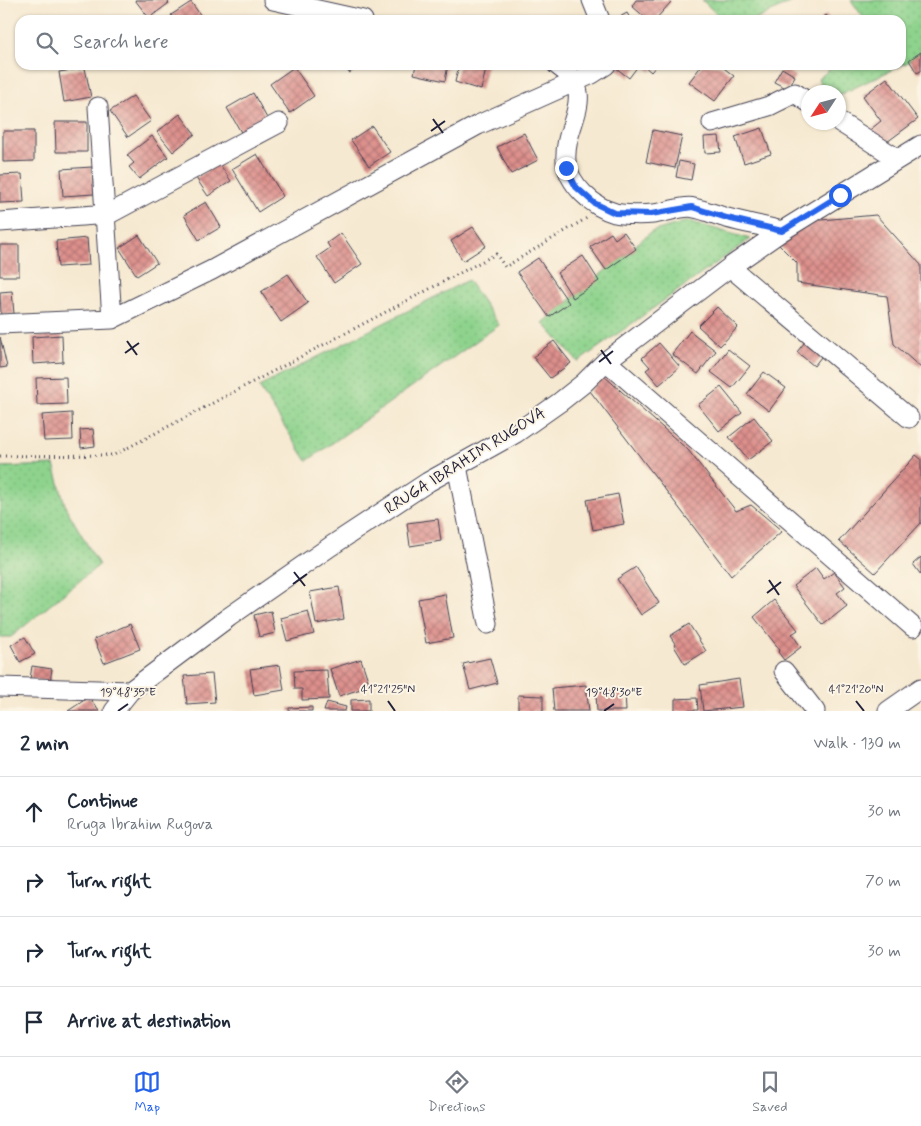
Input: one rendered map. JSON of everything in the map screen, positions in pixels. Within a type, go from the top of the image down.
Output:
[{"type":"street","points":[[273,0],[340,15]]},
{"type":"street","points":[[592,0],[598,15]]},
{"type":"street","points":[[565,70],[579,92],[579,104],[565,148],[566,168],[576,187],[594,203],[615,213],[651,214],[692,207],[727,218],[782,231]]},
{"type":"street","points":[[0,324],[112,319],[212,270],[478,125],[598,70]]},
{"type":"street","points":[[712,123],[801,97]]},
{"type":"street","points":[[98,107],[112,319]]},
{"type":"street","points":[[0,222],[109,214],[279,123]]},
{"type":"street","points":[[846,126],[898,159]]},
{"type":"street","name":"RRUGA IBRAHIM RUGOVA","points":[[114,711],[130,690],[229,617],[428,482],[516,433],[560,402],[584,383],[606,361],[730,267],[782,231],[921,146]]},
{"type":"street","points":[[730,267],[909,418]]},
{"type":"street","points":[[606,361],[914,627]]},
{"type":"street","points":[[457,466],[488,624]]},
{"type":"street","points":[[784,671],[816,711]]},
{"type":"street","points":[[0,687],[130,690]]},
{"type":"street","points":[[888,711],[921,688]]},
{"type":"path","points":[[0,456],[114,455],[496,254],[505,267],[604,208]]},
{"type":"green space","points":[[702,0],[795,0],[765,15],[718,15]]},
{"type":"green space","points":[[851,0],[921,0],[921,56],[906,63],[906,15],[862,15]]},
{"type":"green space","points":[[829,70],[892,70],[846,92],[846,85],[821,85],[818,79]]},
{"type":"green space","points":[[688,221],[750,239],[578,362],[543,323],[651,232]]},
{"type":"green space","points":[[468,280],[499,325],[307,461],[259,387]]},
{"type":"green space","points":[[54,465],[66,508],[99,565],[11,637],[0,637],[0,467]]},
{"type":"building","points":[[135,0],[166,0],[169,3],[153,15],[147,15]]},
{"type":"building","points":[[636,0],[669,0],[671,2],[659,15],[642,15],[632,6]]},
{"type":"building","points":[[191,2],[200,15],[171,15]]},
{"type":"building","points":[[921,52],[921,71],[917,73],[909,60]]},
{"type":"building","points":[[85,70],[91,97],[64,102],[59,72]]},
{"type":"building","points":[[290,70],[296,70],[314,96],[290,113],[270,84]]},
{"type":"building","points":[[415,70],[447,70],[445,81],[414,74]]},
{"type":"building","points":[[458,70],[486,70],[481,90],[455,82]]},
{"type":"building","points":[[619,70],[635,70],[629,78]]},
{"type":"building","points":[[698,70],[726,70],[734,76],[715,101],[689,82]]},
{"type":"building","points":[[781,70],[785,70],[795,76],[788,89],[774,82]]},
{"type":"building","points":[[887,78],[918,119],[883,145],[871,129],[881,121],[863,96]]},
{"type":"building","points":[[253,93],[268,120],[242,134],[227,108]]},
{"type":"building","points":[[133,96],[151,121],[128,137],[110,111]]},
{"type":"building","points":[[180,114],[195,134],[173,152],[157,132]]},
{"type":"building","points":[[55,122],[87,122],[87,152],[56,152]]},
{"type":"building","points":[[372,126],[390,152],[369,166],[351,140]]},
{"type":"building","points":[[762,128],[771,154],[744,163],[735,137]]},
{"type":"building","points":[[653,130],[682,136],[675,168],[646,162]]},
{"type":"building","points":[[3,131],[34,131],[34,161],[3,162]]},
{"type":"building","points":[[524,133],[538,160],[511,174],[497,147]]},
{"type":"building","points":[[152,136],[168,157],[139,179],[129,167],[134,163],[127,155]]},
{"type":"building","points":[[719,136],[721,152],[705,153],[704,137]]},
{"type":"building","points":[[257,154],[283,196],[258,212],[232,169]]},
{"type":"building","points":[[679,161],[694,164],[691,180],[676,177]]},
{"type":"building","points":[[219,163],[231,181],[208,196],[196,178]]},
{"type":"building","points":[[92,167],[94,194],[63,196],[61,169]]},
{"type":"building","points":[[22,174],[24,202],[0,203],[0,175]]},
{"type":"building","points":[[206,202],[221,227],[199,240],[184,215]]},
{"type":"building","points":[[876,215],[921,265],[921,368],[894,344],[887,296],[797,283],[797,263],[776,242],[810,221]]},
{"type":"building","points":[[473,227],[486,246],[463,261],[451,241]]},
{"type":"building","points":[[624,232],[636,249],[606,270],[590,247],[611,233],[615,239]]},
{"type":"building","points":[[341,233],[362,264],[334,283],[317,257],[330,248],[327,243]]},
{"type":"building","points":[[139,235],[157,263],[137,276],[119,248]]},
{"type":"building","points":[[87,238],[89,265],[58,267],[56,241]]},
{"type":"building","points":[[0,245],[19,245],[19,276],[0,276]]},
{"type":"building","points":[[583,256],[599,281],[573,298],[557,273]]},
{"type":"building","points":[[538,258],[569,303],[549,317],[517,272]]},
{"type":"building","points":[[288,274],[308,303],[281,322],[261,292]]},
{"type":"building","points":[[12,291],[14,314],[1,315],[0,292]]},
{"type":"building","points":[[717,307],[738,327],[720,346],[698,326]]},
{"type":"building","points":[[690,331],[716,351],[698,374],[672,354]]},
{"type":"building","points":[[62,335],[63,362],[33,364],[32,337]]},
{"type":"building","points":[[0,337],[7,367],[0,368]]},
{"type":"building","points":[[808,338],[825,352],[814,366],[797,352]]},
{"type":"building","points":[[554,341],[571,363],[550,378],[533,357]]},
{"type":"building","points":[[659,343],[680,367],[659,385],[646,370],[650,367],[642,358]]},
{"type":"building","points":[[728,349],[750,366],[732,388],[711,372]]},
{"type":"building","points":[[764,372],[786,388],[769,411],[747,394]]},
{"type":"building","points":[[604,376],[688,450],[736,511],[751,505],[782,531],[731,576],[590,391]]},
{"type":"building","points":[[66,377],[67,404],[37,405],[36,378]]},
{"type":"building","points":[[721,387],[742,413],[719,431],[698,405]]},
{"type":"building","points":[[72,413],[73,440],[44,441],[42,415]]},
{"type":"building","points":[[754,417],[773,441],[748,460],[729,437]]},
{"type":"building","points":[[93,429],[95,446],[81,448],[80,430]]},
{"type":"building","points":[[916,455],[921,459],[921,523],[875,573],[839,541]]},
{"type":"building","points":[[618,494],[624,524],[593,530],[587,500]]},
{"type":"building","points":[[438,519],[441,541],[410,546],[407,523]]},
{"type":"building","points":[[921,557],[921,575],[913,564]]},
{"type":"building","points":[[636,567],[659,603],[641,615],[617,579]]},
{"type":"building","points":[[816,568],[824,579],[834,572],[845,587],[837,593],[847,606],[823,625],[793,586]]},
{"type":"building","points":[[339,587],[344,619],[316,624],[310,592]]},
{"type":"building","points":[[445,594],[453,638],[426,643],[418,599]]},
{"type":"building","points":[[774,600],[798,630],[792,634],[801,647],[784,660],[778,652],[780,650],[754,617]]},
{"type":"building","points":[[271,611],[275,633],[259,637],[254,615]]},
{"type":"building","points":[[308,611],[314,634],[287,641],[281,618]]},
{"type":"building","points":[[130,624],[140,649],[104,663],[94,639]]},
{"type":"building","points":[[689,624],[706,651],[685,664],[670,636]]},
{"type":"building","points":[[25,637],[35,654],[20,662],[11,645]]},
{"type":"building","points":[[490,658],[497,683],[470,690],[463,664]]},
{"type":"building","points":[[361,659],[370,686],[339,696],[330,669]]},
{"type":"building","points":[[280,665],[284,690],[254,695],[250,669]]},
{"type":"building","points":[[32,666],[52,669],[50,682],[30,679]]},
{"type":"building","points":[[327,670],[329,699],[302,700],[302,689],[295,689],[294,671]]},
{"type":"building","points":[[212,674],[215,702],[187,704],[184,676]]},
{"type":"building","points":[[739,679],[743,707],[703,711],[700,685]]},
{"type":"building","points":[[586,685],[589,711],[554,711],[552,688]]},
{"type":"building","points":[[625,691],[626,711],[597,711],[596,692]]},
{"type":"building","points":[[518,695],[543,696],[543,711],[518,711]]},
{"type":"building","points":[[89,697],[99,711],[68,711]]},
{"type":"building","points":[[697,698],[698,710],[675,711],[675,699]]},
{"type":"building","points":[[369,699],[369,711],[351,711],[351,700]]},
{"type":"building","points":[[327,702],[346,707],[345,711],[324,711]]},
{"type":"building","points":[[312,707],[312,711],[289,711],[289,708]]},
{"type":"route","points":[[566,168],[576,187],[594,203],[615,213],[651,214],[692,207],[727,218],[782,231],[840,195]]}]
